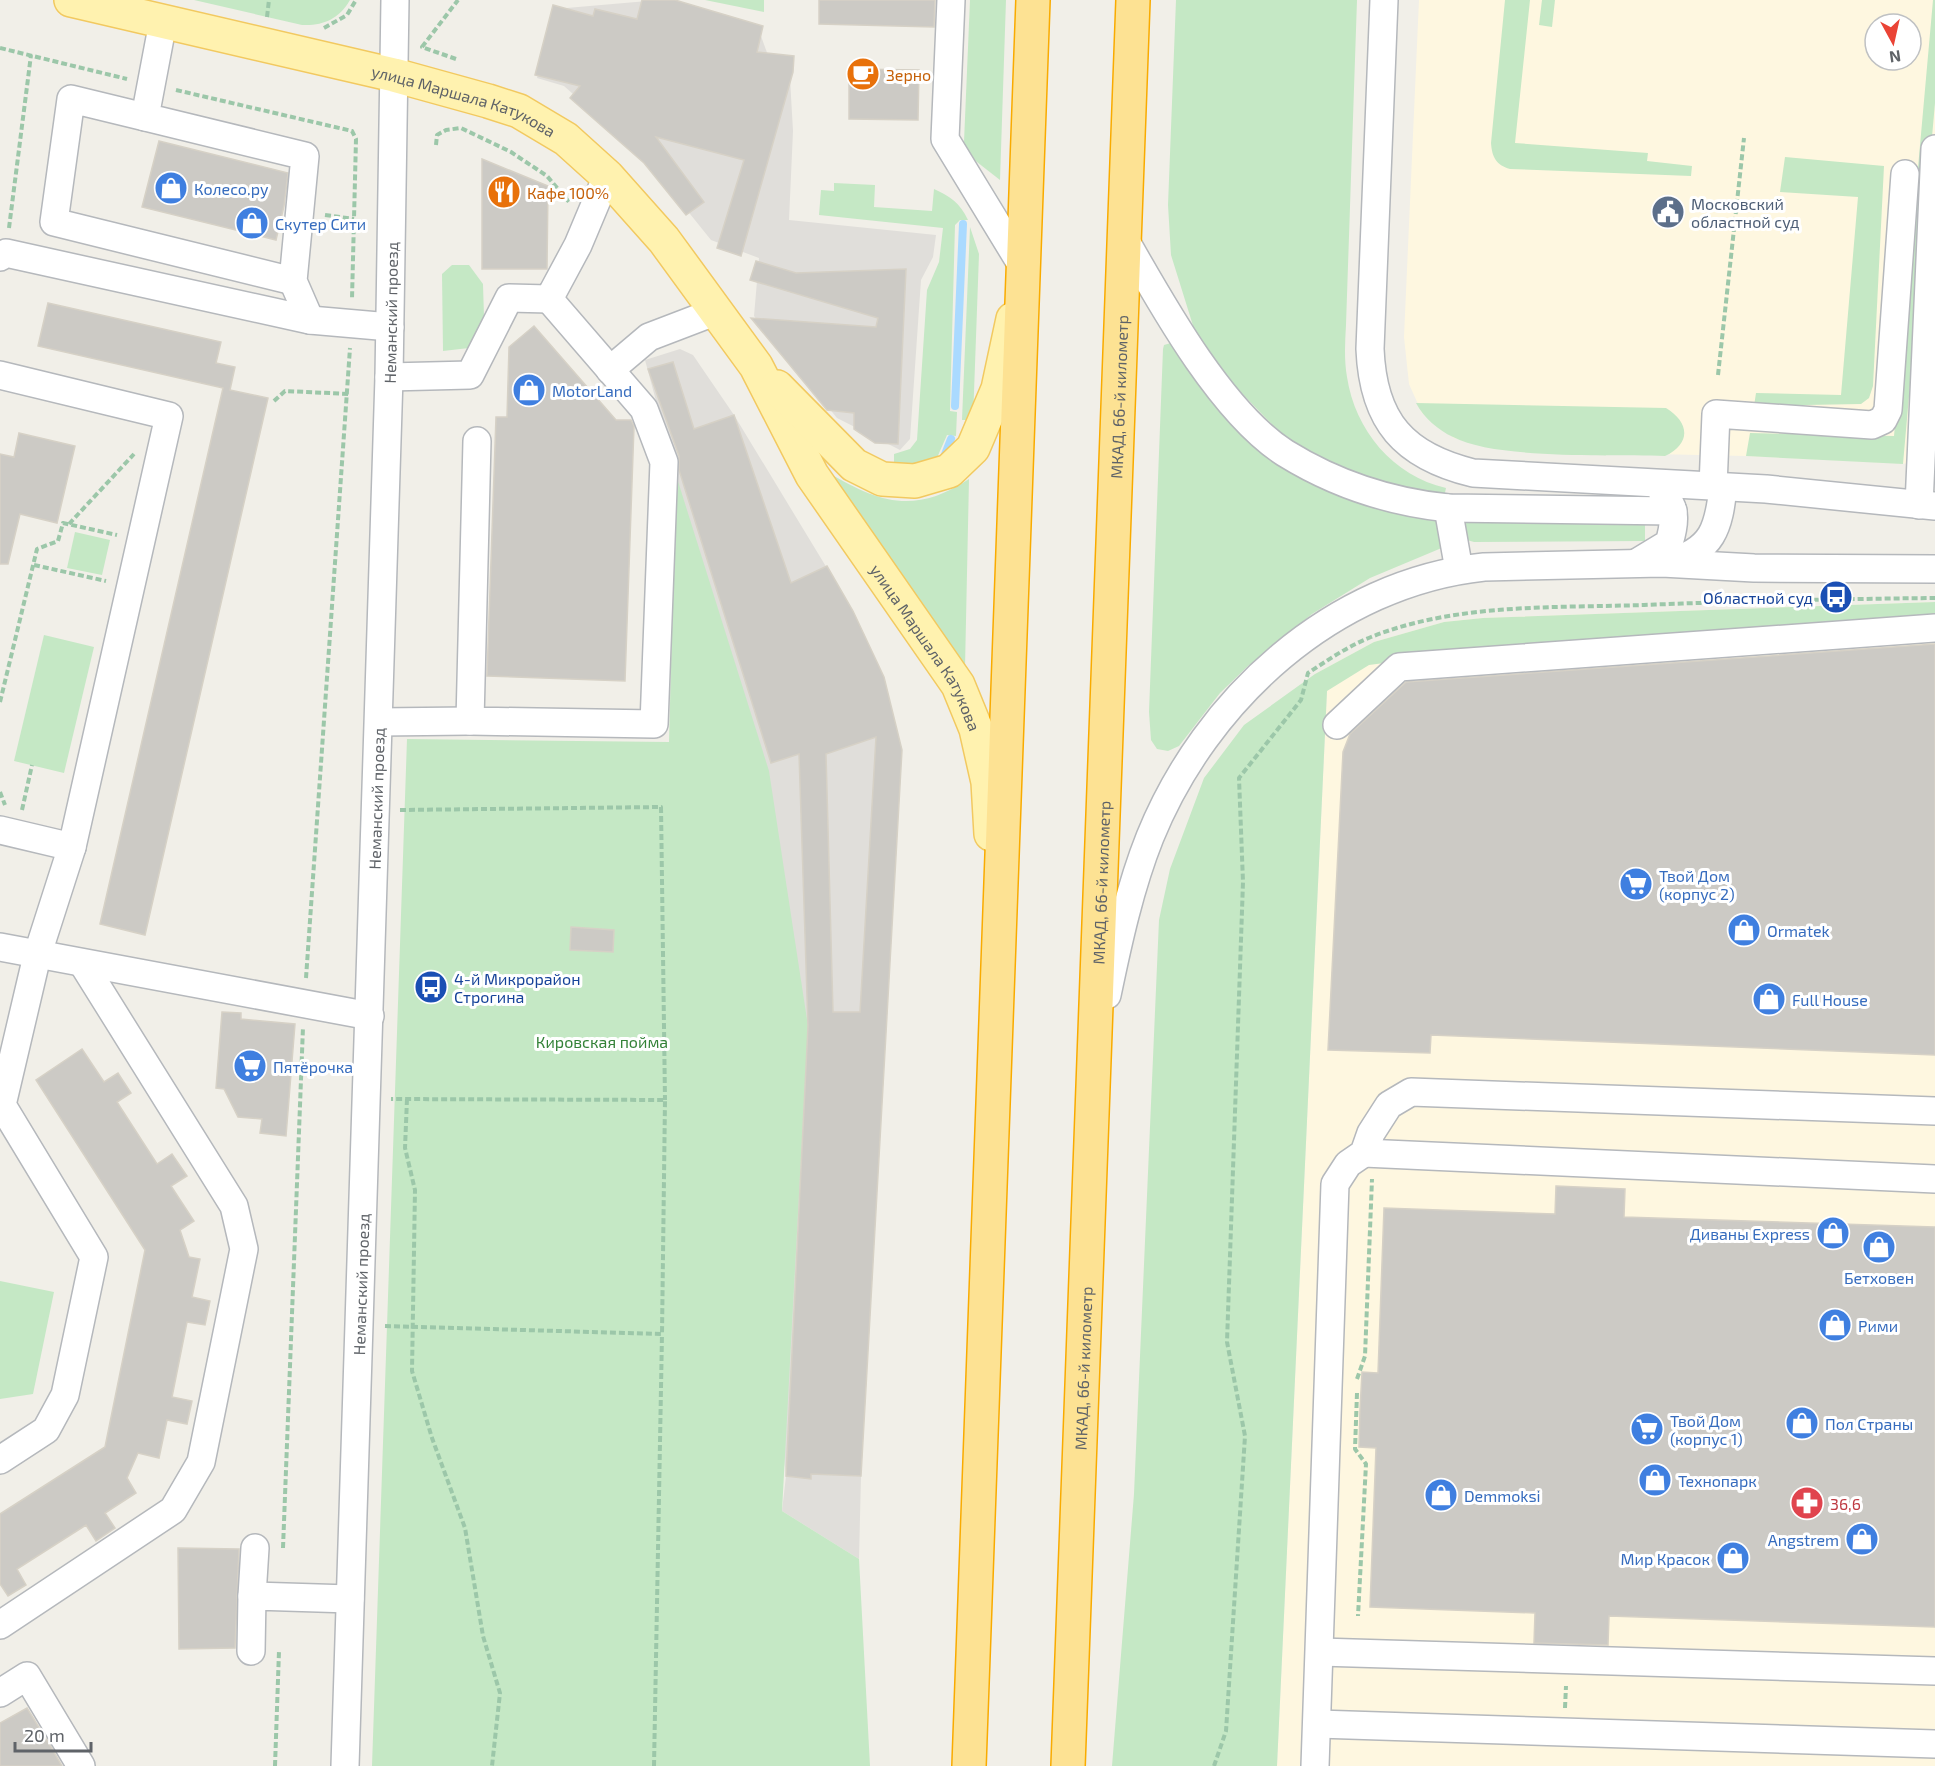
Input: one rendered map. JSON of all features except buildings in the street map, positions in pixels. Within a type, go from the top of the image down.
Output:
[{"type":"highway","points":[[969,1766],[1033,0]]},
{"type":"highway","name":"МКАД, 66-й километр","points":[[1068,1766],[1133,0]]},
{"type":"main road","name":"улица Маршала Катукова","points":[[71,0],[394,75],[519,111],[566,140],[608,176],[664,240],[756,366],[812,475],[958,685],[976,729],[988,782],[998,960]]},
{"type":"main road","name":"улица Маршала Катукова","points":[[756,366],[854,465],[882,479],[915,481],[949,471],[973,448],[998,388],[1023,267]]},
{"type":"street","name":"Неманский проезд","points":[[345,1766],[357,1325],[370,1016],[389,376],[395,0]]},
{"type":"street","points":[[951,0],[945,140],[1023,267]]},
{"type":"street","points":[[1131,56],[1138,0]]},
{"type":"street","points":[[1384,0],[1369,327],[1371,375],[1380,407],[1396,431],[1416,450],[1442,465],[1473,473],[1718,486],[1927,506],[1935,149]]},
{"type":"street","points":[[145,117],[163,22]]},
{"type":"street","points":[[293,281],[54,222],[71,99],[304,156],[293,281],[310,320]]},
{"type":"street","points":[[1662,563],[1683,558],[1700,549],[1713,534],[1720,516],[1716,414],[1872,425],[1883,420],[1888,410],[1905,174]]},
{"type":"street","points":[[549,299],[608,176]]},
{"type":"street","points":[[1124,238],[1154,292],[1218,387],[1247,419],[1283,452],[1330,477],[1371,494],[1414,504],[1448,508],[1673,511]]},
{"type":"street","points":[[2,262],[310,320],[351,326],[390,327]]},
{"type":"street","points":[[379,722],[654,724],[664,462],[644,409],[549,299],[509,298],[470,375],[389,376]]},
{"type":"street","points":[[610,370],[649,337],[717,311]]},
{"type":"street","points":[[0,375],[169,416],[72,847],[37,956],[2,1105],[94,1257],[65,1395],[46,1430],[0,1460]]},
{"type":"street","points":[[470,721],[477,441]]},
{"type":"street","points":[[1635,563],[1670,543],[1674,528],[1673,511],[1668,499],[1654,488],[1638,482]]},
{"type":"street","points":[[1448,508],[1459,570]]},
{"type":"street","points":[[1094,1064],[1116,950],[1134,884],[1150,837],[1167,800],[1204,739],[1230,705],[1257,679],[1319,628],[1378,595],[1459,570],[1635,563],[1754,568],[1935,568]]},
{"type":"street","points":[[1338,726],[1399,667],[1935,628]]},
{"type":"street","points":[[9,832],[72,847]]},
{"type":"street","points":[[0,948],[370,1016]]},
{"type":"street","points":[[0,1625],[173,1510],[201,1462],[243,1249],[234,1206],[83,964]]},
{"type":"street","points":[[1368,1161],[1371,1132],[1389,1105],[1411,1092],[1935,1111]]},
{"type":"street","points":[[1315,1766],[1335,1184],[1348,1164],[1368,1161],[1935,1179]]},
{"type":"street","points":[[251,1651],[255,1548]]},
{"type":"street","points":[[252,1596],[350,1599]]},
{"type":"street","points":[[1320,1652],[1935,1671]]},
{"type":"street","points":[[0,1693],[27,1676],[81,1766]]},
{"type":"street","points":[[1318,1724],[1935,1744]]},
{"type":"path","points":[[347,15],[356,0]]},
{"type":"path","points":[[456,58],[422,47],[458,0]]},
{"type":"path","points":[[0,48],[352,131],[356,139],[349,394],[304,1004],[281,1596]]},
{"type":"path","points":[[2,262],[31,55]]},
{"type":"path","points":[[436,145],[437,135],[446,130],[460,128],[511,152],[547,176],[587,223]]},
{"type":"path","points":[[1718,375],[1744,138]]},
{"type":"path","points":[[274,400],[285,391],[349,394]]},
{"type":"path","points":[[69,524],[138,449]]},
{"type":"path","points":[[0,702],[37,549],[58,541],[63,523],[141,540]]},
{"type":"path","points":[[34,564],[130,586]]},
{"type":"path","points":[[1214,1766],[1226,1731],[1245,1436],[1227,1342],[1243,882],[1239,778],[1301,700],[1308,673],[1338,653],[1371,637],[1430,619],[1481,611],[1749,601],[1935,598]]},
{"type":"path","points":[[9,832],[32,765]]},
{"type":"path","points":[[376,810],[661,807],[665,1100],[654,1766]]},
{"type":"path","points":[[366,1099],[665,1100]]},
{"type":"path","points":[[407,1099],[405,1148],[415,1190],[412,1371],[432,1438],[465,1528],[483,1636],[500,1693],[492,1766]]},
{"type":"path","points":[[1358,1616],[1366,1464],[1355,1449],[1357,1375],[1365,1356],[1368,1161]]},
{"type":"path","points":[[357,1325],[662,1334]]},
{"type":"path","points":[[275,1766],[280,1641]]},
{"type":"shaded area","points":[[659,0],[758,28],[769,58],[789,61],[793,131],[789,220],[936,235],[933,257],[921,280],[910,439],[900,450],[837,418],[754,316],[759,258],[711,240],[645,158],[564,86],[537,78],[555,9]]},
{"type":"shaded area","name":"Московский областной суд","points":[[1419,0],[1935,0],[1935,465],[1746,456],[1513,451],[1454,438],[1422,413],[1409,384],[1404,337]]},
{"type":"shaded area","points":[[680,349],[693,355],[734,415],[853,611],[876,660],[902,750],[861,1476],[859,1559],[782,1511],[786,1476],[676,475],[645,360]]},
{"type":"shaded area","points":[[1935,602],[1935,1766],[1277,1766],[1327,691],[1315,674],[1374,642],[1444,622],[1483,618]]},
{"type":"green space","points":[[194,0],[350,0],[336,17],[324,23],[302,25]]},
{"type":"green space","points":[[705,0],[764,0],[764,12]]},
{"type":"green space","points":[[970,0],[1006,0],[1000,180],[968,155],[964,142]]},
{"type":"green space","points":[[1176,0],[1357,0],[1345,344],[1347,377],[1358,415],[1380,448],[1393,462],[1409,473],[1446,488],[1444,497],[1374,484],[1290,443],[1228,379],[1195,332],[1171,255],[1168,205]]},
{"type":"green space","points":[[1505,0],[1530,0],[1515,143],[1648,153],[1647,161],[1692,166],[1691,176],[1510,169],[1498,163],[1492,152],[1491,143]]},
{"type":"green space","points":[[1542,0],[1555,0],[1552,27],[1539,25]]},
{"type":"green space","points":[[1933,0],[1935,0],[1935,103],[1903,464],[1746,456],[1750,433],[1894,436]]},
{"type":"green space","points":[[1785,157],[1884,166],[1873,386],[1869,398],[1861,404],[1754,406],[1756,393],[1841,395],[1858,197],[1780,192]]},
{"type":"green space","points":[[834,183],[875,185],[874,207],[932,211],[934,189],[954,201],[968,220],[960,220],[955,225],[950,411],[957,412],[956,436],[947,435],[936,460],[925,465],[894,467],[894,454],[910,449],[917,440],[927,290],[939,262],[943,228],[819,215],[821,190],[834,191]]},
{"type":"green space","points":[[970,227],[979,254],[973,420],[962,420]]},
{"type":"green space","points":[[452,265],[469,265],[483,284],[484,317],[469,348],[443,351],[442,274]]},
{"type":"green space","points":[[1171,343],[1238,427],[1439,520],[1444,547],[1370,578],[1312,614],[1248,666],[1220,693],[1179,746],[1168,751],[1157,749],[1151,740],[1149,712],[1163,349],[1164,345]]},
{"type":"green space","points":[[1416,403],[1666,408],[1679,420],[1684,432],[1680,445],[1665,456],[1526,453],[1473,444],[1453,437],[1432,423]]},
{"type":"green space","points":[[827,472],[864,491],[897,501],[914,501],[931,497],[969,479],[965,668]]},
{"type":"green space","name":"Кировская пойма","points":[[676,475],[769,771],[808,1026],[782,1511],[859,1559],[870,1766],[372,1766],[407,739],[669,742]]},
{"type":"green space","points":[[1467,519],[1645,519],[1645,541],[1474,542],[1467,540],[1463,525]]},
{"type":"green space","points":[[75,532],[110,540],[102,575],[67,568]]},
{"type":"green space","points":[[1935,602],[1935,614],[1484,650],[1369,665],[1327,691],[1277,1766],[1112,1766],[1134,1494],[1159,920],[1170,869],[1204,778],[1244,725],[1315,674],[1374,642],[1444,622],[1483,618]]},
{"type":"green space","points":[[44,635],[94,647],[64,773],[14,761]]},
{"type":"green space","points":[[0,1281],[54,1292],[33,1394],[0,1399]]},
{"type":"waterway","points":[[955,406],[963,224]]},
{"type":"waterway","points":[[944,457],[951,439]]},
{"type":"place","name":"Зерно","points":[[863,74]]},
{"type":"place","name":"Колесо.ру","points":[[171,188]]},
{"type":"place","name":"Кафе 100%","points":[[504,192]]},
{"type":"place","name":"Московский областной суд","points":[[1668,212]]},
{"type":"place","name":"Скутер Сити","points":[[252,223]]},
{"type":"place","name":"MotorLand","points":[[529,390]]},
{"type":"place","name":"Областной суд","points":[[1836,597]]},
{"type":"place","name":"Твой Дом (корпус 2)","points":[[1636,884]]},
{"type":"place","name":"Ormatek","points":[[1744,930]]},
{"type":"place","name":"4-й Микрорайон Строгина","points":[[431,987]]},
{"type":"place","name":"Full House","points":[[1769,999]]},
{"type":"place","name":"Пятёрочка","points":[[250,1066]]},
{"type":"place","name":"Диваны Express","points":[[1833,1233]]},
{"type":"place","name":"Бетховен","points":[[1879,1247]]},
{"type":"place","name":"Рими","points":[[1835,1325]]},
{"type":"place","name":"Пол Страны","points":[[1802,1423]]},
{"type":"place","name":"Твой Дом (корпус 1)","points":[[1647,1429]]},
{"type":"place","name":"Технопарк","points":[[1655,1480]]},
{"type":"place","name":"Demmoksi","points":[[1441,1495]]},
{"type":"place","name":"36,6","points":[[1807,1503]]},
{"type":"place","name":"Angstrem","points":[[1862,1539]]},
{"type":"place","name":"Мир Красок","points":[[1733,1558]]}]
